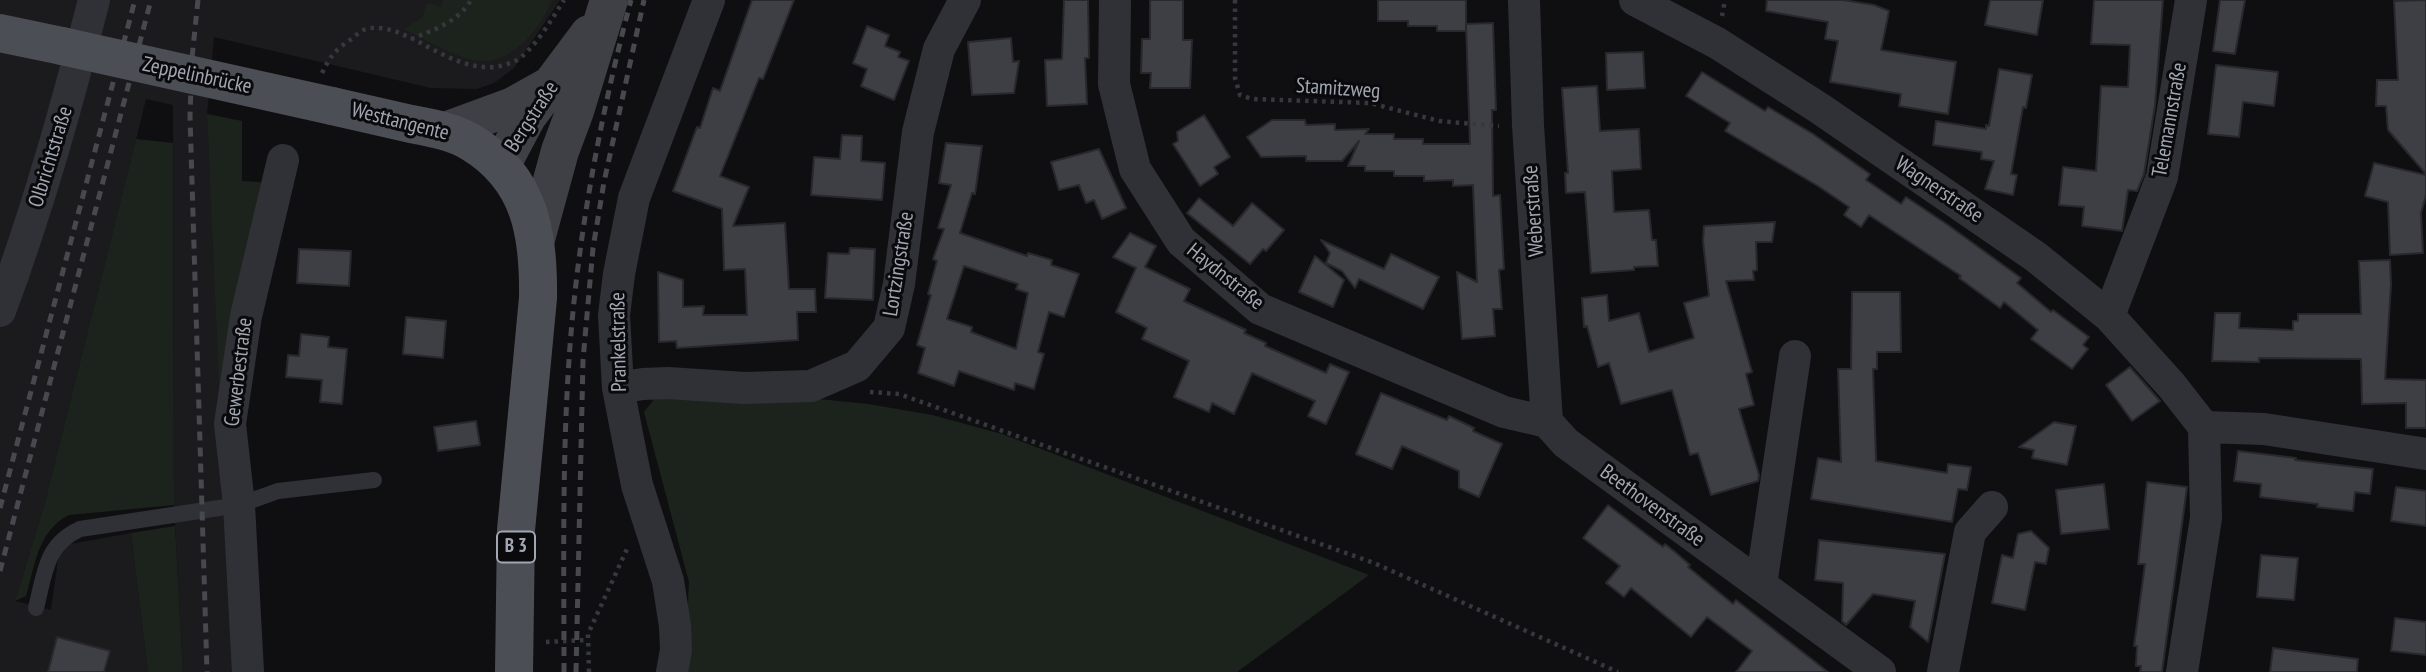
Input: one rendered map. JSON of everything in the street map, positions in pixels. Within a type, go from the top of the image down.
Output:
[{"type":"main road","name":"Bergstraße","points":[[501,166],[533,149],[552,134],[564,98],[607,7]]},
{"type":"main road","name":"Zeppelinbrücke","points":[[0,33],[332,106]]},
{"type":"main road","points":[[445,131],[513,106],[564,98],[560,151],[536,239]]},
{"type":"main road","name":"Westtangente","points":[[332,106],[445,131],[472,143],[501,166]]},
{"type":"main road","name":"B 3","points":[[501,166],[525,201],[536,239],[538,298],[516,530],[514,658]]},
{"type":"street","name":"Olbrichtstraße","points":[[0,311],[25,244],[94,0]]},
{"type":"street","name":"Prankelstraße","points":[[668,665],[668,580],[637,485],[618,388],[614,315],[634,198],[709,0]]},
{"type":"street","name":"Lortzingstraße","points":[[618,388],[668,383],[744,388],[811,386],[857,366],[889,328],[900,284],[918,132],[939,49],[965,0]]},
{"type":"street","name":"Haydnstraße","points":[[1115,0],[1114,84],[1135,169],[1181,241],[1260,309],[1504,412],[1547,422]]},
{"type":"street","name":"Weberstraße","points":[[1524,0],[1528,125],[1547,422]]},
{"type":"street","name":"Wagnerstraße","points":[[1635,0],[1717,43],[1819,108],[2036,257],[2109,316],[2172,386],[2204,427]]},
{"type":"street","name":"Telemannstraße","points":[[2109,316],[2162,177],[2191,0]]},
{"type":"street","name":"Gewerbestraße","points":[[248,672],[239,505],[230,424],[246,316],[283,160]]},
{"type":"street","points":[[1761,585],[1795,356]]},
{"type":"street","name":"Beethovenstraße","points":[[1547,422],[1566,443],[1880,672]]},
{"type":"street","points":[[2182,672],[2206,518],[2204,427],[2264,429],[2426,454]]},
{"type":"street","points":[[1943,672],[1970,532],[1992,507]]},
{"type":"lane","points":[[36,607],[48,559],[66,535],[80,528],[239,505],[278,491],[374,480]]},
{"type":"path","points":[[410,39],[438,28],[463,13],[471,0]]},
{"type":"path","points":[[390,30],[451,59],[484,68],[515,61],[540,38],[564,0]]},
{"type":"path","name":"Stamitzweg","points":[[1235,0],[1235,78],[1240,95],[1252,99],[1370,103],[1438,121],[1528,125]]},
{"type":"path","points":[[861,391],[898,394],[1374,563],[1618,672]]},
{"type":"path","points":[[589,672],[588,634],[632,537],[652,530]]},
{"type":"path","points":[[514,658],[587,640]]},
{"type":"shaded area","points":[[0,0],[560,0],[514,68],[494,83],[477,89],[431,88],[214,37],[207,115],[235,672],[183,672],[174,505],[173,105],[146,99],[44,506],[15,601],[51,610],[60,546],[131,533],[148,672],[0,672]]},
{"type":"shaded area","points":[[443,0],[552,0],[535,30],[517,48],[497,59],[477,61],[404,29],[422,18],[427,3],[441,7]]},
{"type":"shaded area","points":[[207,114],[242,121],[242,181],[264,184],[221,426]]},
{"type":"shaded area","points":[[136,139],[173,143],[174,505],[69,515],[50,530],[44,539],[26,596],[15,601],[44,506]]},
{"type":"shaded area","points":[[663,388],[770,394],[868,404],[932,415],[1002,434],[1369,575],[1237,672],[685,672],[689,582],[644,412]]},
{"type":"shaded area","points":[[175,526],[183,672],[148,672],[131,533]]},
{"type":"building","points":[[752,0],[794,0],[720,176],[749,187],[733,226],[785,223],[789,289],[815,289],[816,312],[797,312],[798,340],[677,348],[676,341],[659,342],[658,272],[683,280],[683,307],[704,306],[703,315],[747,315],[745,269],[724,270],[722,209],[673,191],[697,127],[700,128],[713,88],[720,91]]},
{"type":"building","points":[[1064,0],[1088,0],[1089,58],[1085,58],[1087,104],[1047,106],[1045,60],[1062,59]]},
{"type":"building","points":[[1150,0],[1183,0],[1183,40],[1192,40],[1190,88],[1150,88],[1151,73],[1141,73],[1142,39],[1150,39]]},
{"type":"building","points":[[1378,0],[1466,0],[1466,31],[1437,31],[1437,26],[1408,26],[1408,21],[1378,21]]},
{"type":"building","points":[[1767,0],[1843,0],[1874,5],[1889,11],[1881,50],[1956,62],[1948,114],[1899,106],[1901,94],[1830,82],[1838,41],[1825,39],[1828,22],[1766,11]]},
{"type":"building","points":[[1990,0],[2043,0],[2037,35],[1985,25]]},
{"type":"building","points":[[2094,0],[2163,0],[2155,105],[2144,174],[2137,191],[2128,190],[2122,231],[2082,226],[2084,207],[2059,205],[2063,167],[2096,171],[2101,86],[2128,87],[2130,45],[2091,44]]},
{"type":"building","points":[[2220,0],[2245,0],[2235,54],[2213,51]]},
{"type":"building","points":[[2426,0],[2426,174],[2388,130],[2386,106],[2376,106],[2377,80],[2398,80],[2394,1]]},
{"type":"building","points":[[1493,23],[1496,110],[1492,110],[1493,196],[1500,195],[1504,269],[1499,270],[1502,309],[1493,309],[1495,336],[1462,339],[1457,272],[1477,282],[1473,185],[1453,186],[1453,180],[1424,181],[1424,176],[1394,176],[1394,171],[1365,171],[1365,166],[1348,166],[1359,141],[1342,161],[1306,161],[1306,156],[1261,157],[1247,137],[1272,120],[1305,120],[1306,125],[1335,124],[1335,130],[1369,129],[1365,134],[1394,134],[1394,139],[1423,139],[1423,144],[1470,144],[1466,24]]},
{"type":"building","points":[[867,26],[889,35],[885,46],[900,52],[898,57],[909,61],[894,100],[861,86],[867,69],[853,63]]},
{"type":"building","points":[[1011,38],[1013,62],[1019,61],[1014,93],[972,95],[968,42]]},
{"type":"building","points":[[1643,52],[1645,88],[1607,90],[1606,53]]},
{"type":"building","points":[[2216,65],[2278,72],[2274,106],[2243,102],[2239,137],[2208,134]]},
{"type":"building","points":[[1999,69],[2032,75],[2026,108],[2023,107],[2011,174],[2017,175],[2013,195],[1985,189],[1994,161],[1981,159],[1982,152],[1933,145],[1936,121],[1986,129],[1986,125],[1989,126]]},
{"type":"building","points":[[1702,72],[1765,111],[1768,107],[1813,134],[1870,174],[1866,180],[1901,204],[1906,197],[1948,225],[2021,278],[2017,283],[2051,312],[2053,310],[2089,337],[2083,345],[2088,349],[2072,369],[2031,339],[2038,330],[2004,302],[2000,308],[1959,278],[1961,276],[1869,215],[1861,227],[1844,215],[1849,207],[1725,131],[1730,123],[1686,96]]},
{"type":"building","points":[[1597,86],[1600,131],[1639,129],[1641,169],[1612,171],[1614,212],[1649,210],[1652,240],[1656,240],[1658,266],[1591,273],[1585,192],[1566,193],[1565,173],[1568,173],[1562,88]]},
{"type":"building","points":[[1204,115],[1230,157],[1214,167],[1218,174],[1200,186],[1173,144],[1178,141],[1177,132]]},
{"type":"building","points":[[842,135],[862,136],[861,161],[885,163],[882,200],[811,195],[814,157],[840,159]]},
{"type":"building","points":[[946,143],[982,146],[975,194],[972,193],[960,233],[1027,256],[1028,253],[1052,260],[1051,265],[1079,274],[1064,317],[1049,312],[1038,352],[1044,354],[1034,389],[1015,383],[1014,390],[959,371],[954,386],[918,373],[925,348],[917,345],[931,295],[928,294],[937,261],[933,259],[944,229],[938,228],[951,185],[939,183]],"holes":[[[964,266],[1018,284],[1016,289],[1028,293],[1016,349],[971,332],[972,327],[947,319]]]},
{"type":"building","points":[[1099,149],[1126,208],[1102,219],[1094,200],[1086,203],[1079,185],[1059,190],[1051,162]]},
{"type":"building","points":[[2374,163],[2426,175],[2426,195],[2421,213],[2423,253],[2390,255],[2388,202],[2365,196]]},
{"type":"building","points":[[1199,198],[1233,226],[1252,203],[1284,230],[1266,251],[1263,249],[1250,264],[1187,213]]},
{"type":"building","points":[[1775,222],[1772,242],[1756,242],[1757,270],[1753,271],[1754,280],[1726,281],[1752,372],[1746,374],[1754,405],[1739,409],[1759,475],[1758,481],[1711,495],[1698,453],[1690,455],[1672,390],[1621,404],[1609,363],[1598,367],[1587,326],[1584,327],[1582,298],[1607,295],[1609,321],[1639,313],[1649,352],[1694,338],[1684,303],[1709,296],[1704,226]]},
{"type":"building","points":[[1130,233],[1156,246],[1145,267],[1190,289],[1184,301],[1246,330],[1244,333],[1266,343],[1265,346],[1326,373],[1330,364],[1349,372],[1326,424],[1308,416],[1315,401],[1252,373],[1234,414],[1212,403],[1209,412],[1174,397],[1189,361],[1142,339],[1147,328],[1116,312],[1136,268],[1113,257]]},
{"type":"building","points":[[1321,240],[1384,269],[1391,254],[1439,277],[1423,309],[1359,279],[1355,288],[1342,271],[1326,263],[1330,253]]},
{"type":"building","points":[[850,248],[875,249],[873,300],[825,298],[828,253],[849,254]]},
{"type":"building","points":[[299,249],[351,251],[349,286],[297,283]]},
{"type":"building","points":[[1315,256],[1344,280],[1333,307],[1299,292]]},
{"type":"building","points":[[2390,260],[2385,379],[2426,380],[2426,428],[2406,428],[2406,403],[2362,404],[2361,359],[2259,358],[2259,362],[2212,361],[2215,313],[2240,313],[2239,328],[2293,330],[2293,321],[2298,321],[2298,314],[2361,314],[2359,261]]},
{"type":"building","points":[[1852,292],[1900,292],[1901,352],[1877,352],[1877,369],[1873,369],[1876,461],[1947,473],[1948,464],[1971,467],[1967,490],[1958,489],[1952,522],[1811,499],[1818,458],[1841,462],[1838,369],[1851,369]]},
{"type":"building","points":[[406,317],[446,321],[443,358],[403,354]]},
{"type":"building","points":[[301,334],[329,337],[328,347],[347,349],[342,404],[320,402],[322,380],[286,377],[288,355],[299,356]]},
{"type":"building","points":[[2130,367],[2160,401],[2132,421],[2106,385]]},
{"type":"building","points":[[1381,393],[1447,420],[1449,416],[1502,444],[1479,497],[1459,488],[1459,471],[1402,446],[1392,469],[1356,454]]},
{"type":"building","points":[[476,421],[480,445],[438,451],[434,427]]},
{"type":"building","points":[[2054,422],[2076,426],[2067,465],[2032,458],[2034,450],[2019,447]]},
{"type":"building","points":[[2238,451],[2373,469],[2370,494],[2355,492],[2353,511],[2260,497],[2261,484],[2234,481]]},
{"type":"building","points":[[2147,482],[2187,487],[2162,672],[2140,672],[2141,666],[2136,666],[2137,646],[2134,646],[2145,564],[2138,564]]},
{"type":"building","points":[[2104,484],[2109,529],[2061,534],[2056,490]]},
{"type":"building","points":[[2396,487],[2426,491],[2426,526],[2391,521]]},
{"type":"building","points":[[1608,505],[1663,547],[1665,544],[1733,604],[1736,600],[1828,672],[1736,672],[1752,651],[1707,617],[1691,637],[1631,588],[1624,597],[1606,583],[1620,566],[1583,538]]},
{"type":"building","points":[[2031,531],[2049,548],[2046,564],[2035,562],[2025,610],[1992,603],[2002,555],[2013,558],[2018,534]]},
{"type":"building","points":[[1819,540],[1945,554],[1928,642],[1910,627],[1915,601],[1873,594],[1846,625],[1842,621],[1843,583],[1815,580]]},
{"type":"building","points":[[2261,555],[2298,558],[2294,600],[2257,597]]},
{"type":"building","points":[[2395,618],[2426,622],[2426,655],[2391,651]]},
{"type":"building","points":[[57,637],[110,651],[104,672],[48,672]]},
{"type":"building","points":[[2273,648],[2358,659],[2357,672],[2270,672]]},
{"type":"railway","points":[[0,508],[135,0]]},
{"type":"railway","points":[[0,571],[151,0]]},
{"type":"railway","points":[[198,0],[190,116],[207,672]]},
{"type":"railway","points":[[564,672],[565,438],[573,315],[591,179],[631,0]]},
{"type":"railway","points":[[576,672],[583,360],[593,248],[604,182],[644,0]]}]
